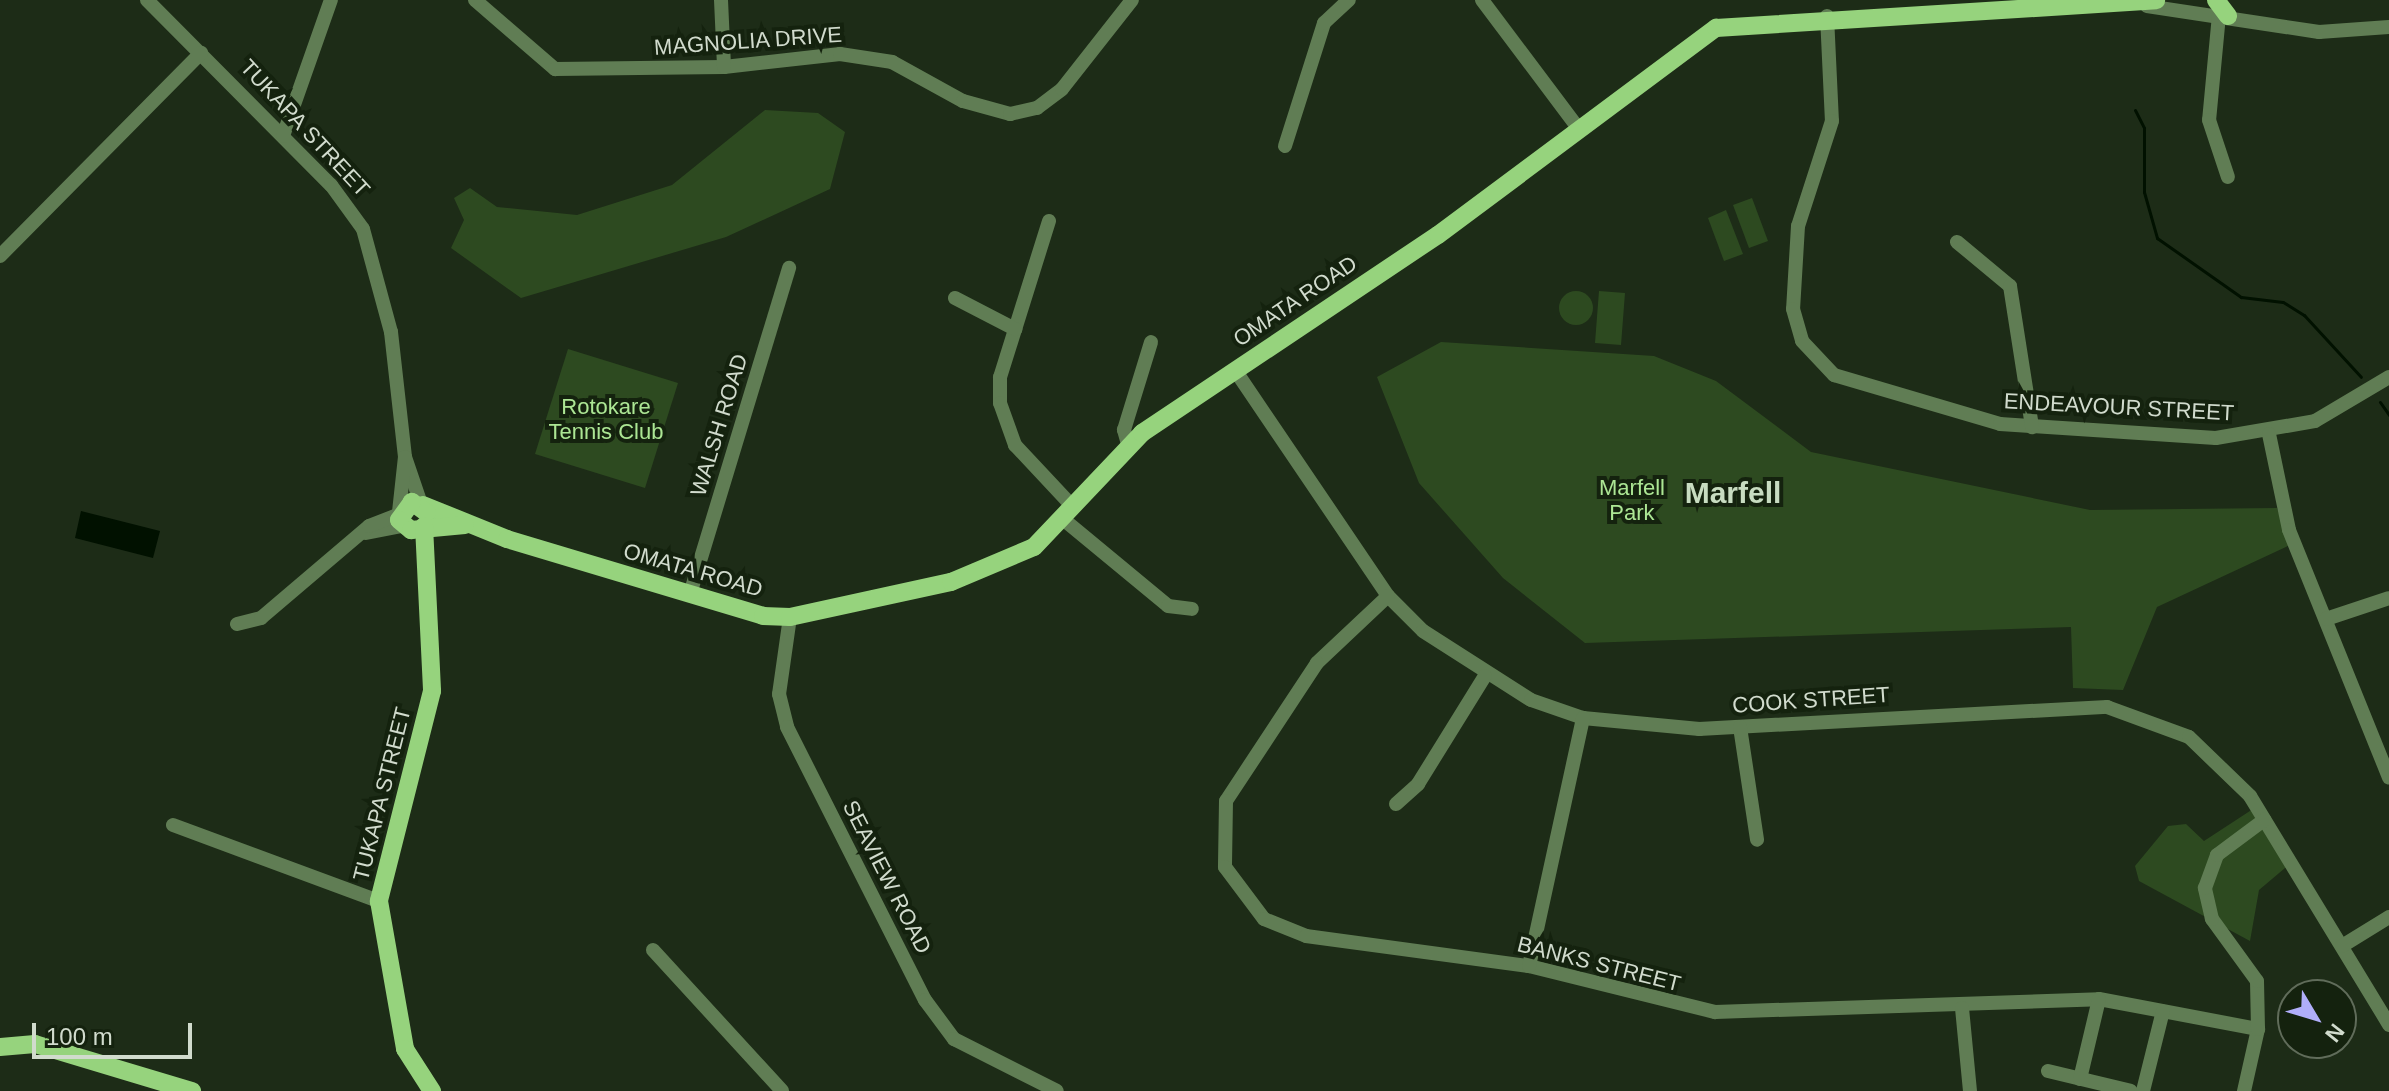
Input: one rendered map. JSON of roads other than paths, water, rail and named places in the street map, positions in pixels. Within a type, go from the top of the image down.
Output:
[{"type":"main road","name":"OMATA ROAD","points":[[422,505],[471,525],[690,594],[790,617],[984,572],[1034,547],[1128,444],[1579,129],[1716,28],[1827,16],[2003,5],[2151,3]]},
{"type":"main road","points":[[406,522],[422,505]]},
{"type":"main road","name":"OMATA ROAD","points":[[406,522],[471,525]]},
{"type":"main road","name":"TUKAPA STREET","points":[[406,522],[429,595],[432,691],[379,901],[405,1049],[432,1091]]},
{"type":"main road","points":[[0,1047],[35,1044],[192,1091]]},
{"type":"street","name":"TUKAPA STREET","points":[[147,0],[348,205],[375,258],[405,457],[406,522]]},
{"type":"street","points":[[283,136],[331,0]]},
{"type":"street","name":"MAGNOLIA DRIVE","points":[[475,0],[532,57],[555,69],[724,67],[840,54],[892,62],[963,101],[1010,114],[1037,108],[1062,89],[1132,0]]},
{"type":"street","points":[[721,0],[724,67]]},
{"type":"street","points":[[1285,146],[1324,23],[1325,0]]},
{"type":"street","points":[[1324,23],[1349,0]]},
{"type":"street","points":[[1482,0],[1579,129]]},
{"type":"street","points":[[2151,3],[2221,10],[2347,34],[2388,30]]},
{"type":"street","points":[[2221,10],[2209,120],[2228,177]]},
{"type":"street","name":"ENDEAVOUR STREET","points":[[1827,16],[1831,130],[1795,243],[1793,309],[1802,341],[1848,382],[2032,427],[2269,434],[2341,410],[2389,377]]},
{"type":"street","points":[[0,256],[201,53]]},
{"type":"street","points":[[1049,221],[999,391],[1007,431],[1068,513],[1168,606],[1192,609]]},
{"type":"street","points":[[1957,242],[2010,286],[2032,427]]},
{"type":"street","name":"WALSH ROAD","points":[[690,594],[789,268]]},
{"type":"street","points":[[955,298],[1015,329]]},
{"type":"street","points":[[1128,444],[1124,430],[1151,342]]},
{"type":"street","name":"COOK STREET","points":[[1235,370],[1388,596],[1485,676],[1583,718],[1645,728],[1740,727],[2107,707],[2189,737],[2233,774],[2389,1025]]},
{"type":"street","points":[[2269,434],[2289,530],[2389,778]]},
{"type":"street","name":"TUKAPA STREET","points":[[405,457],[422,505]]},
{"type":"street","points":[[237,624],[261,618],[361,534],[406,522]]},
{"type":"street","name":"BANKS STREET","points":[[1388,596],[1317,663],[1236,780],[1221,825],[1225,867],[1247,905],[1286,930],[1529,966],[1715,1012],[1962,1008],[2099,999],[2258,1029]]},
{"type":"street","points":[[2326,619],[2389,598]]},
{"type":"street","name":"SEAVIEW ROAD","points":[[790,617],[779,694],[787,727],[925,1000],[954,1039],[1057,1091]]},
{"type":"street","points":[[1396,804],[1418,784],[1485,676]]},
{"type":"street","points":[[1529,966],[1583,718]]},
{"type":"street","points":[[1740,727],[1757,840]]},
{"type":"street","points":[[2244,1091],[2258,1029],[2257,981],[2212,919],[2205,888],[2217,855],[2264,820]]},
{"type":"street","points":[[173,825],[379,901]]},
{"type":"street","points":[[2342,946],[2389,917]]},
{"type":"street","points":[[653,950],[782,1091]]},
{"type":"street","points":[[2080,1079],[2099,999]]},
{"type":"street","points":[[1962,1008],[1970,1091]]},
{"type":"street","points":[[2143,1091],[2163,1011]]},
{"type":"street","points":[[2048,1071],[2131,1091]]},
{"type":"waterway","points":[[2135,110],[2144,128],[2144,192],[2157,238],[2241,297],[2283,302],[2304,315],[2361,377]]},
{"type":"waterway","points":[[2380,402],[2389,415]]},
{"type":"district","name":"Marfell","points":[[1733,493]]},
{"type":"park label","name":"Rotokare Tennis Club","points":[[606,418]]},
{"type":"park label","name":"Marfell Park","points":[[1632,500]]}]
